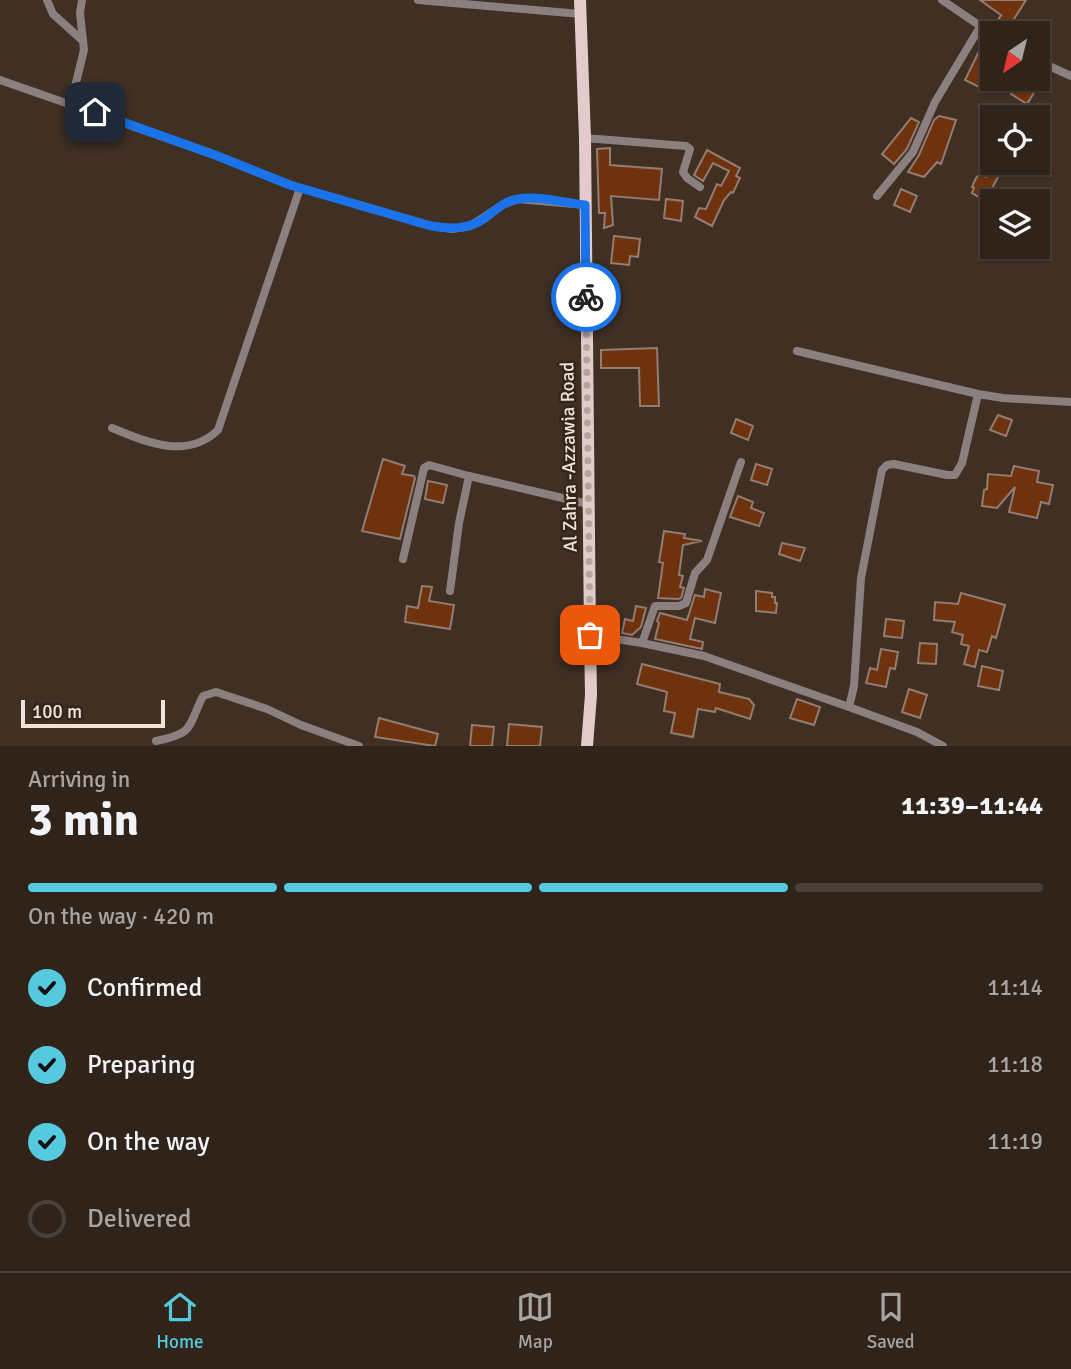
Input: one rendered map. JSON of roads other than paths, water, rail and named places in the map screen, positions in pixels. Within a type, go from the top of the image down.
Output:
[{"type":"main road","name":"Al Zahra -Azzawia Road","points":[[580,0],[585,138],[591,695],[587,746]]},
{"type":"street","points":[[47,0],[53,14],[83,41]]},
{"type":"street","points":[[72,103],[82,59],[82,0]]},
{"type":"street","points":[[418,0],[581,14]]},
{"type":"street","points":[[877,196],[913,152],[935,102],[980,27],[942,0]]},
{"type":"street","points":[[1050,66],[1071,76]]},
{"type":"street","points":[[0,80],[72,103],[300,188],[368,209],[452,229],[475,224],[502,205],[518,199],[585,205]]},
{"type":"street","points":[[585,138],[687,146],[690,149],[683,172],[700,187]]},
{"type":"street","points":[[112,428],[147,442],[170,445],[196,445],[218,430],[300,188]]},
{"type":"street","points":[[797,351],[978,394],[1015,399],[1070,400]]},
{"type":"street","points":[[849,707],[856,671],[861,578],[882,470],[887,465],[894,464],[955,475],[962,463],[978,394]]},
{"type":"street","points":[[642,642],[655,606],[679,606],[688,599],[695,573],[707,561],[741,462]]},
{"type":"street","points":[[403,559],[424,468],[429,465],[588,503]]},
{"type":"street","points":[[450,591],[459,523],[469,475]]},
{"type":"street","points":[[590,635],[642,642],[704,656],[849,707],[923,735],[943,746]]},
{"type":"street","points":[[156,741],[182,735],[189,728],[203,696],[216,692],[267,709],[301,725],[359,746]]}]
